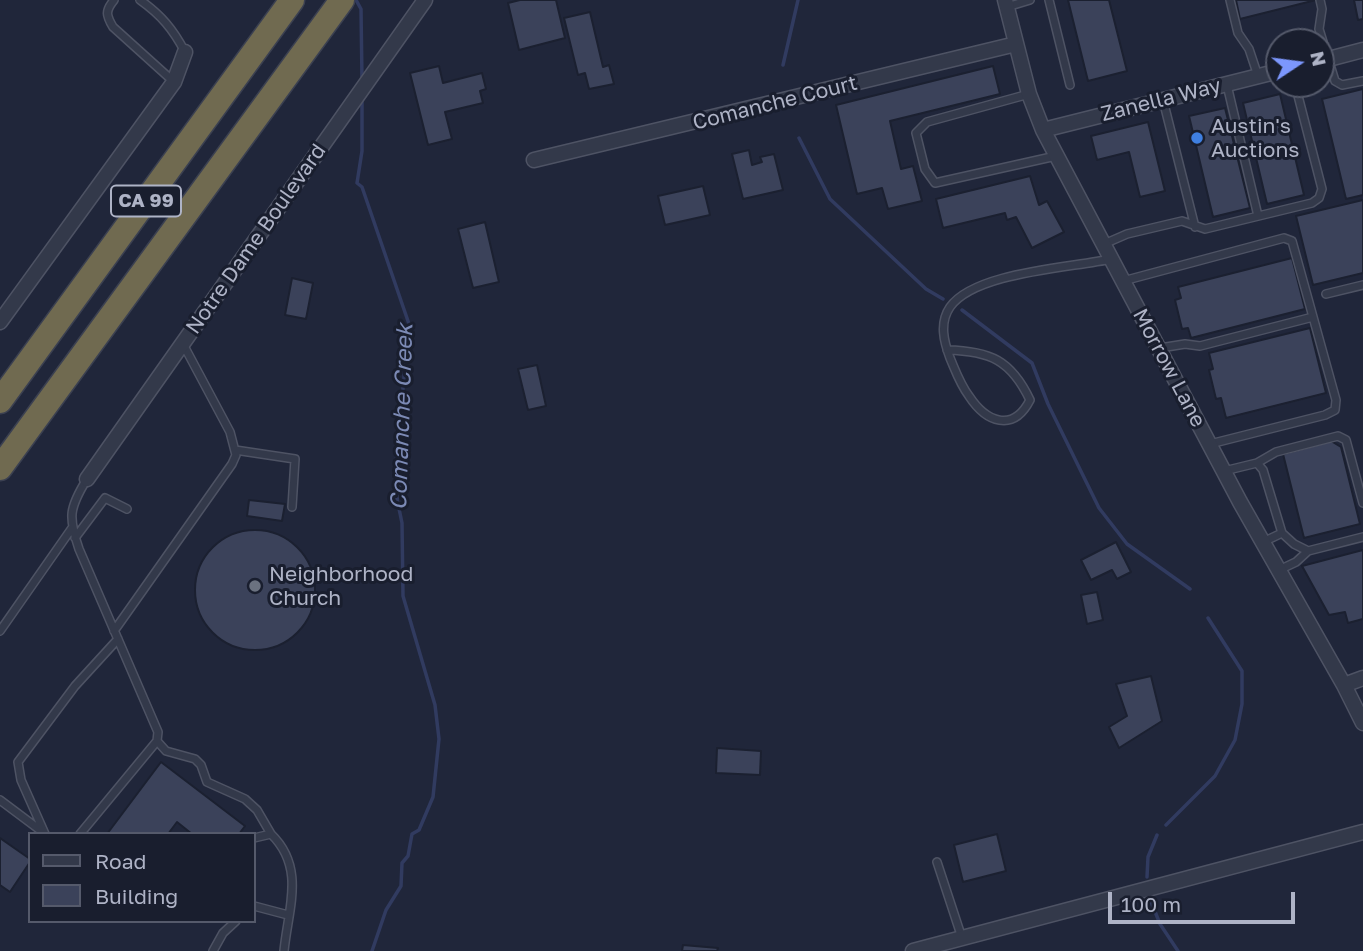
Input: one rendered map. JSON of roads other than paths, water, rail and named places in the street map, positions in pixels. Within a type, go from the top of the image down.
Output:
[{"type":"highway","name":"CA 99","points":[[0,401],[292,0]]},
{"type":"highway","name":"CA 99","points":[[0,468],[339,4]]},
{"type":"street","name":"Notre Dame Boulevard","points":[[87,479],[425,0]]},
{"type":"street","name":"Morrow Lane","points":[[1006,3],[1029,94],[1043,130],[1224,471],[1363,723]]},
{"type":"street","name":"Comanche Court","points":[[534,160],[1016,44]]},
{"type":"street","points":[[1335,57],[1363,50]]},
{"type":"street","points":[[0,322],[174,82],[185,52]]},
{"type":"street","name":"Zanella Way","points":[[1043,130],[1265,74]]},
{"type":"street","points":[[1344,685],[1363,678]]},
{"type":"street","points":[[913,951],[1363,832]]},
{"type":"lane","points":[[114,0],[107,9],[107,17],[113,27],[174,82]]},
{"type":"lane","points":[[140,0],[173,30],[185,52]]},
{"type":"lane","points":[[1006,3],[1030,0]]},
{"type":"lane","points":[[1049,0],[1070,85]]},
{"type":"lane","points":[[1230,0],[1238,33],[1249,49],[1258,76]]},
{"type":"lane","points":[[1319,28],[1322,9],[1320,0]]},
{"type":"lane","points":[[1335,81],[1342,85],[1363,81]]},
{"type":"lane","points":[[1227,84],[1258,216]]},
{"type":"lane","points":[[1029,94],[928,122],[916,133],[925,169],[934,183],[1057,156]]},
{"type":"lane","points":[[1104,244],[1127,234],[1182,221],[1205,229],[1312,203],[1319,198],[1322,189],[1299,98]]},
{"type":"lane","points":[[1163,100],[1195,227]]},
{"type":"lane","points":[[1123,281],[1284,238],[1292,241],[1336,400],[1335,410],[1325,415],[1210,444]]},
{"type":"lane","points":[[947,350],[976,351],[1008,366],[1022,383],[1030,400],[1023,413],[1012,420],[995,419],[978,410],[960,383],[947,350],[942,330],[949,307],[970,289],[1043,270],[1112,259]]},
{"type":"lane","points":[[1326,294],[1363,285]]},
{"type":"lane","points":[[1159,348],[1185,344],[1200,346],[1313,317]]},
{"type":"lane","points":[[114,631],[232,464],[235,450],[230,432],[183,344]]},
{"type":"lane","points":[[1224,471],[1256,463],[1276,452],[1338,436],[1346,440],[1363,503]]},
{"type":"lane","points":[[235,450],[295,459],[292,508]]},
{"type":"lane","points":[[1256,463],[1264,470],[1282,533],[1293,544],[1308,551]]},
{"type":"lane","points":[[82,832],[157,741],[158,732],[72,528],[70,520],[74,500],[87,479]]},
{"type":"lane","points":[[75,538],[104,498],[127,509]]},
{"type":"lane","points":[[0,631],[72,528]]},
{"type":"lane","points":[[1263,542],[1282,533]]},
{"type":"lane","points":[[1279,570],[1296,562],[1308,551],[1363,537]]},
{"type":"lane","points":[[44,832],[21,780],[18,762],[75,686],[118,639]]},
{"type":"lane","points":[[157,741],[166,751],[195,759],[201,765],[207,782],[245,799],[257,810],[271,834],[282,845],[294,878],[284,951]]},
{"type":"lane","points":[[0,800],[42,832]]},
{"type":"lane","points":[[256,838],[271,834]]},
{"type":"lane","points":[[937,862],[962,939]]},
{"type":"lane","points":[[256,907],[288,915]]},
{"type":"lane","points":[[213,951],[223,933],[234,923]]},
{"type":"waterway","name":"Comanche Creek","points":[[356,0],[361,9],[362,80]]},
{"type":"waterway","points":[[783,65],[798,0]]},
{"type":"waterway","name":"Comanche Creek","points":[[362,99],[362,151],[357,183],[362,187],[409,324],[395,473],[401,494],[397,499],[402,523],[403,596],[435,705],[439,739],[433,797],[419,830],[412,834],[408,856],[402,863],[401,886],[386,910],[372,951]]},
{"type":"waterway","points":[[799,138],[830,199],[926,289],[943,299]]},
{"type":"waterway","points":[[962,310],[1032,363],[1048,404],[1099,508],[1127,544],[1190,589]]},
{"type":"waterway","points":[[1166,825],[1215,776],[1235,740],[1242,704],[1242,671],[1208,618]]},
{"type":"waterway","points":[[1147,877],[1148,857],[1157,835]]},
{"type":"waterway","points":[[1148,894],[1160,924],[1178,951]]},
{"type":"place","name":"Austin's Auctions","points":[[1197,138]]},
{"type":"place","name":"Neighborhood Church","points":[[255,586]]}]
